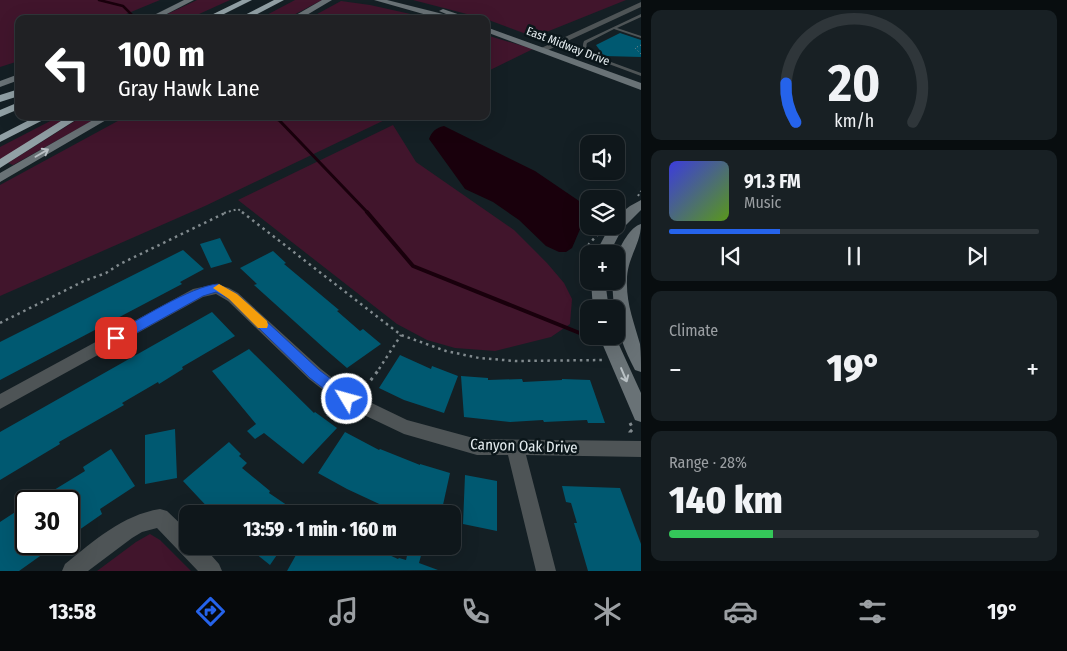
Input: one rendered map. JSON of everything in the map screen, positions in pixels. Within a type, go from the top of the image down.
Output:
[{"type":"highway","points":[[216,15],[248,0]]},
{"type":"highway","points":[[249,15],[280,0]]},
{"type":"highway","points":[[254,15],[262,8]]},
{"type":"highway","points":[[0,99],[15,93]]},
{"type":"highway","points":[[0,114],[15,107]]},
{"type":"highway","points":[[0,139],[38,120]]},
{"type":"highway","points":[[0,164],[71,120]]},
{"type":"main road","points":[[158,15],[190,0]]},
{"type":"main road","points":[[300,15],[328,0]]},
{"type":"main road","points":[[378,0],[436,15]]},
{"type":"main road","points":[[397,0],[453,15]]},
{"type":"main road","name":"East Midway Drive","points":[[490,27],[641,87]]},
{"type":"main road","name":"East Midway Drive","points":[[490,30],[641,82]]},
{"type":"main road","points":[[0,84],[15,78]]},
{"type":"main road","points":[[0,178],[101,120]]},
{"type":"main road","points":[[606,245],[620,222],[641,204]]},
{"type":"main road","points":[[641,228],[623,258],[618,284],[619,305],[633,349],[641,365]]},
{"type":"main road","points":[[610,345],[635,418]]},
{"type":"street","points":[[545,48],[641,4]]},
{"type":"street","name":"Canyon Oak Drive","points":[[0,402],[198,293],[218,288],[233,296],[315,374],[354,402],[413,430],[477,447],[635,445]]},
{"type":"street","points":[[515,448],[546,571]]},
{"type":"street","points":[[72,571],[132,526],[150,519],[160,518],[179,537]]},
{"type":"street","points":[[197,555],[212,571]]},
{"type":"lane","points":[[641,15],[585,42],[584,46],[586,51],[599,60],[641,75]]},
{"type":"lane","points":[[614,28],[641,37]]},
{"type":"path","points":[[641,45],[635,48],[641,54]]},
{"type":"path","points":[[0,323],[66,290],[106,273],[120,264],[204,224],[216,216],[222,215],[227,210],[238,209],[401,335],[427,346],[462,356],[494,359],[604,360],[607,369]]},
{"type":"path","points":[[589,245],[597,235]]},
{"type":"path","points":[[354,402],[378,372],[401,335]]},
{"type":"path","points":[[635,418],[633,429],[630,432],[635,445]]},
{"type":"shaded area","points":[[0,0],[160,0],[124,15],[15,15],[15,62],[0,67]]},
{"type":"shaded area","points":[[197,0],[230,0],[197,15],[165,15]]},
{"type":"shaded area","points":[[295,0],[322,0],[294,15],[267,15]]},
{"type":"shaded area","points":[[413,0],[626,0],[534,37],[490,20],[490,15],[471,15]]},
{"type":"shaded area","points":[[341,1],[415,15],[315,15]]},
{"type":"shaded area","points":[[490,36],[533,49],[490,70]]},
{"type":"shaded area","points":[[52,120],[65,120],[0,160],[0,147]]},
{"type":"shaded area","points":[[77,120],[94,120],[13,165],[8,163]]},
{"type":"shaded area","points":[[120,120],[385,120],[205,206],[0,296],[0,185]]},
{"type":"shaded area","points":[[393,125],[416,162],[514,230],[547,263],[564,283],[572,299],[570,324],[551,337],[495,351],[455,348],[427,340],[397,324],[238,200]]},
{"type":"shaded area","points":[[444,126],[535,171],[580,202],[580,229],[572,248],[566,252],[559,252],[546,246],[519,220],[493,202],[465,189],[429,139],[431,134]]},
{"type":"shaded area","points":[[150,534],[160,540],[191,571],[97,571],[136,542]]},
{"type":"building","points":[[620,33],[641,40],[641,57],[604,56],[596,45]]},
{"type":"building","points":[[220,238],[232,262],[211,268],[200,244]]},
{"type":"building","points":[[183,250],[204,269],[180,282],[182,284],[0,380],[0,342]]},
{"type":"building","points":[[273,251],[286,263],[284,264],[339,310],[337,311],[360,331],[363,329],[381,344],[347,368],[254,285],[257,284],[240,268]]},
{"type":"building","points":[[212,312],[235,336],[182,367],[183,369],[159,384],[158,382],[122,403],[124,405],[59,442],[60,444],[0,480],[0,432]]},
{"type":"building","points":[[249,349],[314,413],[337,428],[303,464],[264,433],[255,439],[247,431],[256,424],[212,371]]},
{"type":"building","points":[[400,355],[431,369],[432,366],[458,376],[444,413],[404,400],[379,388]]},
{"type":"building","points":[[461,376],[488,378],[488,380],[522,379],[523,382],[562,379],[590,380],[605,423],[588,423],[587,420],[510,422],[464,417]]},
{"type":"building","points":[[175,429],[177,478],[145,484],[145,435]]},
{"type":"building","points":[[345,432],[379,450],[420,465],[450,473],[443,505],[381,505],[318,473]]},
{"type":"building","points":[[229,442],[241,454],[239,456],[247,463],[242,468],[270,491],[269,493],[287,505],[206,505],[183,481]]},
{"type":"building","points":[[111,449],[135,486],[100,509],[102,514],[80,529],[80,490],[54,490],[85,471],[83,467]]},
{"type":"building","points":[[465,475],[497,481],[497,531],[463,524]]},
{"type":"building","points":[[562,486],[620,488],[641,544],[641,571],[588,571],[574,523],[577,523],[571,503],[566,502]]},
{"type":"building","points":[[15,512],[15,555],[42,555],[19,571],[0,571],[0,522]]},
{"type":"building","points":[[257,555],[277,555],[270,565]]},
{"type":"building","points":[[296,555],[389,555],[406,560],[407,555],[421,555],[419,563],[438,570],[287,571]]},
{"type":"waterway","points":[[99,0],[123,6],[132,15]]},
{"type":"waterway","points":[[279,120],[368,213]]},
{"type":"waterway","points":[[367,212],[413,266],[580,333]]},
{"type":"slow traffic","points":[[219,288],[233,296],[262,325]]},
{"type":"route","points":[[116,338],[198,293],[218,288],[233,296],[315,374],[347,399]]}]
